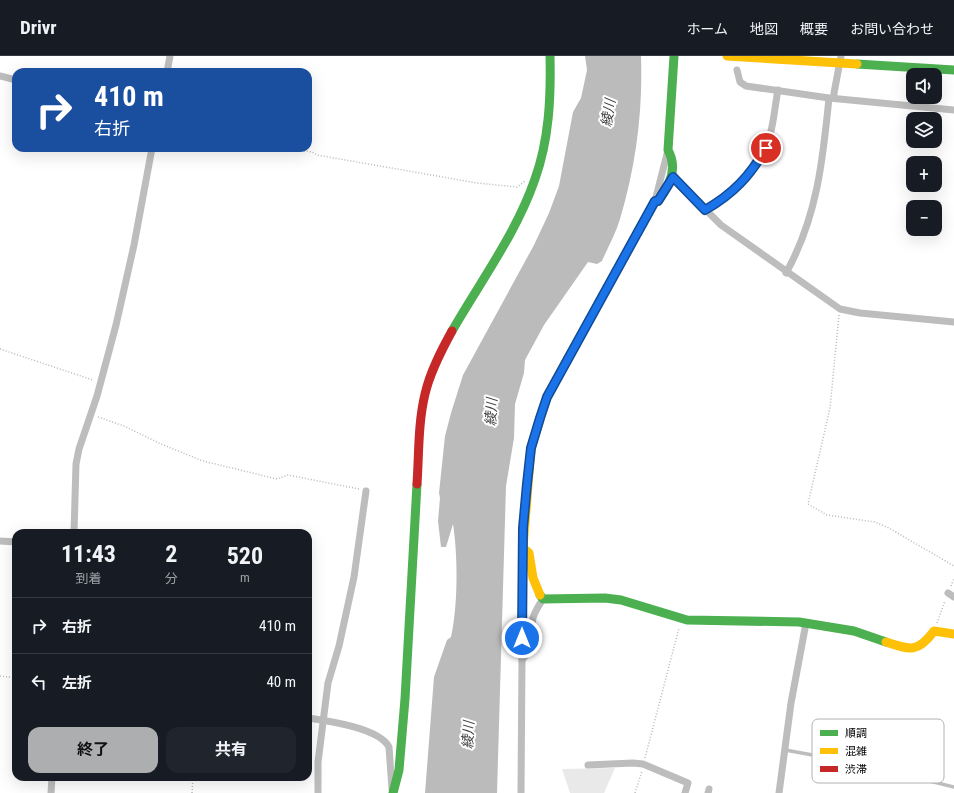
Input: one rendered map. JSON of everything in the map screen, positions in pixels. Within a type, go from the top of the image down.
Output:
[{"type":"street","points":[[168,68],[170,56]]},
{"type":"street","points":[[393,793],[399,770],[405,699],[423,403],[428,382],[435,363],[515,226],[529,195],[541,161],[549,121],[551,97],[550,56]]},
{"type":"street","points":[[521,793],[523,548],[531,448],[547,397],[655,201],[668,150],[674,56]]},
{"type":"street","points":[[727,56],[841,59],[954,70]]},
{"type":"street","points":[[786,273],[798,251],[816,196],[822,168],[832,98],[841,59]]},
{"type":"street","points":[[737,70],[740,82],[746,86],[832,98],[954,110]]},
{"type":"street","points":[[0,76],[12,79]]},
{"type":"street","points":[[705,210],[726,198],[757,163],[770,135],[778,90]]},
{"type":"street","points":[[655,201],[658,201],[662,196],[673,177],[671,153],[668,150]]},
{"type":"street","points":[[74,529],[76,464],[79,449],[100,383],[124,289],[151,152]]},
{"type":"street","points":[[673,177],[721,225],[786,273],[840,309],[860,313],[954,322]]},
{"type":"street","points":[[318,793],[318,762],[328,683],[339,646],[354,577],[366,491]]},
{"type":"street","points":[[0,541],[12,542]]},
{"type":"street","points":[[523,548],[530,554],[532,575],[537,592],[543,599]]},
{"type":"street","points":[[543,599],[605,598],[621,600],[681,618],[775,620],[806,623],[854,631],[911,648],[917,648],[925,643],[934,631],[954,634]]},
{"type":"street","points":[[522,660],[528,653],[533,618],[537,607],[543,599]]},
{"type":"street","points":[[779,793],[791,703],[806,623]]},
{"type":"street","points":[[312,719],[351,727],[378,736],[386,743],[389,747],[393,793]]},
{"type":"street","points":[[588,765],[643,764],[688,783],[685,793]]},
{"type":"street","points":[[50,793],[52,781]]},
{"type":"lane","points":[[785,750],[812,755]]},
{"type":"lane","points":[[938,783],[954,787]]},
{"type":"path","points":[[312,152],[317,155],[477,183],[517,187],[524,182],[528,175]]},
{"type":"path","points":[[840,309],[830,408],[808,504],[827,515],[875,522],[889,528],[954,566]]},
{"type":"path","points":[[0,349],[100,383]]},
{"type":"path","points":[[90,414],[124,426],[161,444],[203,461],[277,479],[288,475],[366,491]]},
{"type":"path","points":[[934,631],[951,595],[954,578]]},
{"type":"path","points":[[635,793],[681,618]]},
{"type":"path","points":[[0,676],[12,678]]},
{"type":"path","points":[[192,793],[193,781]]},
{"type":"shaded area","points":[[615,768],[604,793],[570,793],[562,769]]},
{"type":"water","name":"綾川","points":[[585,56],[641,56],[641,97],[637,138],[626,199],[612,240],[602,261],[597,264],[588,262],[544,325],[525,360],[524,373],[515,404],[514,438],[506,486],[497,793],[425,793],[434,677],[447,640],[451,637],[456,596],[455,537],[453,524],[446,547],[441,547],[438,521],[439,493],[445,436],[463,375],[534,245],[549,213],[559,186],[573,112],[581,98],[587,70]]},
{"type":"traffic: fast","points":[[452,331],[508,238],[535,179],[540,164],[548,119],[550,56]]},
{"type":"traffic: fast","points":[[565,364],[655,201],[658,201],[669,183],[672,170],[671,157],[668,150],[674,56]]},
{"type":"traffic: fast","points":[[857,64],[954,70]]},
{"type":"traffic: fast","points":[[393,793],[399,770],[405,699],[417,484]]},
{"type":"traffic: fast","points":[[540,595],[543,599],[605,598],[621,600],[687,620],[799,622],[854,631],[886,642]]},
{"type":"traffic: slow","points":[[727,56],[857,64]]},
{"type":"traffic: slow","points":[[540,595],[533,578],[529,553],[523,548],[531,448],[547,397],[565,364]]},
{"type":"traffic: slow","points":[[886,642],[901,647],[913,648],[923,643],[934,631],[954,634]]},
{"type":"traffic: jam","points":[[417,484],[420,427],[425,394],[433,370],[452,331]]},
{"type":"route","points":[[522,638],[523,528],[528,469],[531,448],[547,397],[655,201],[658,201],[662,196],[673,177],[705,210],[726,198],[746,177],[766,148]]}]
